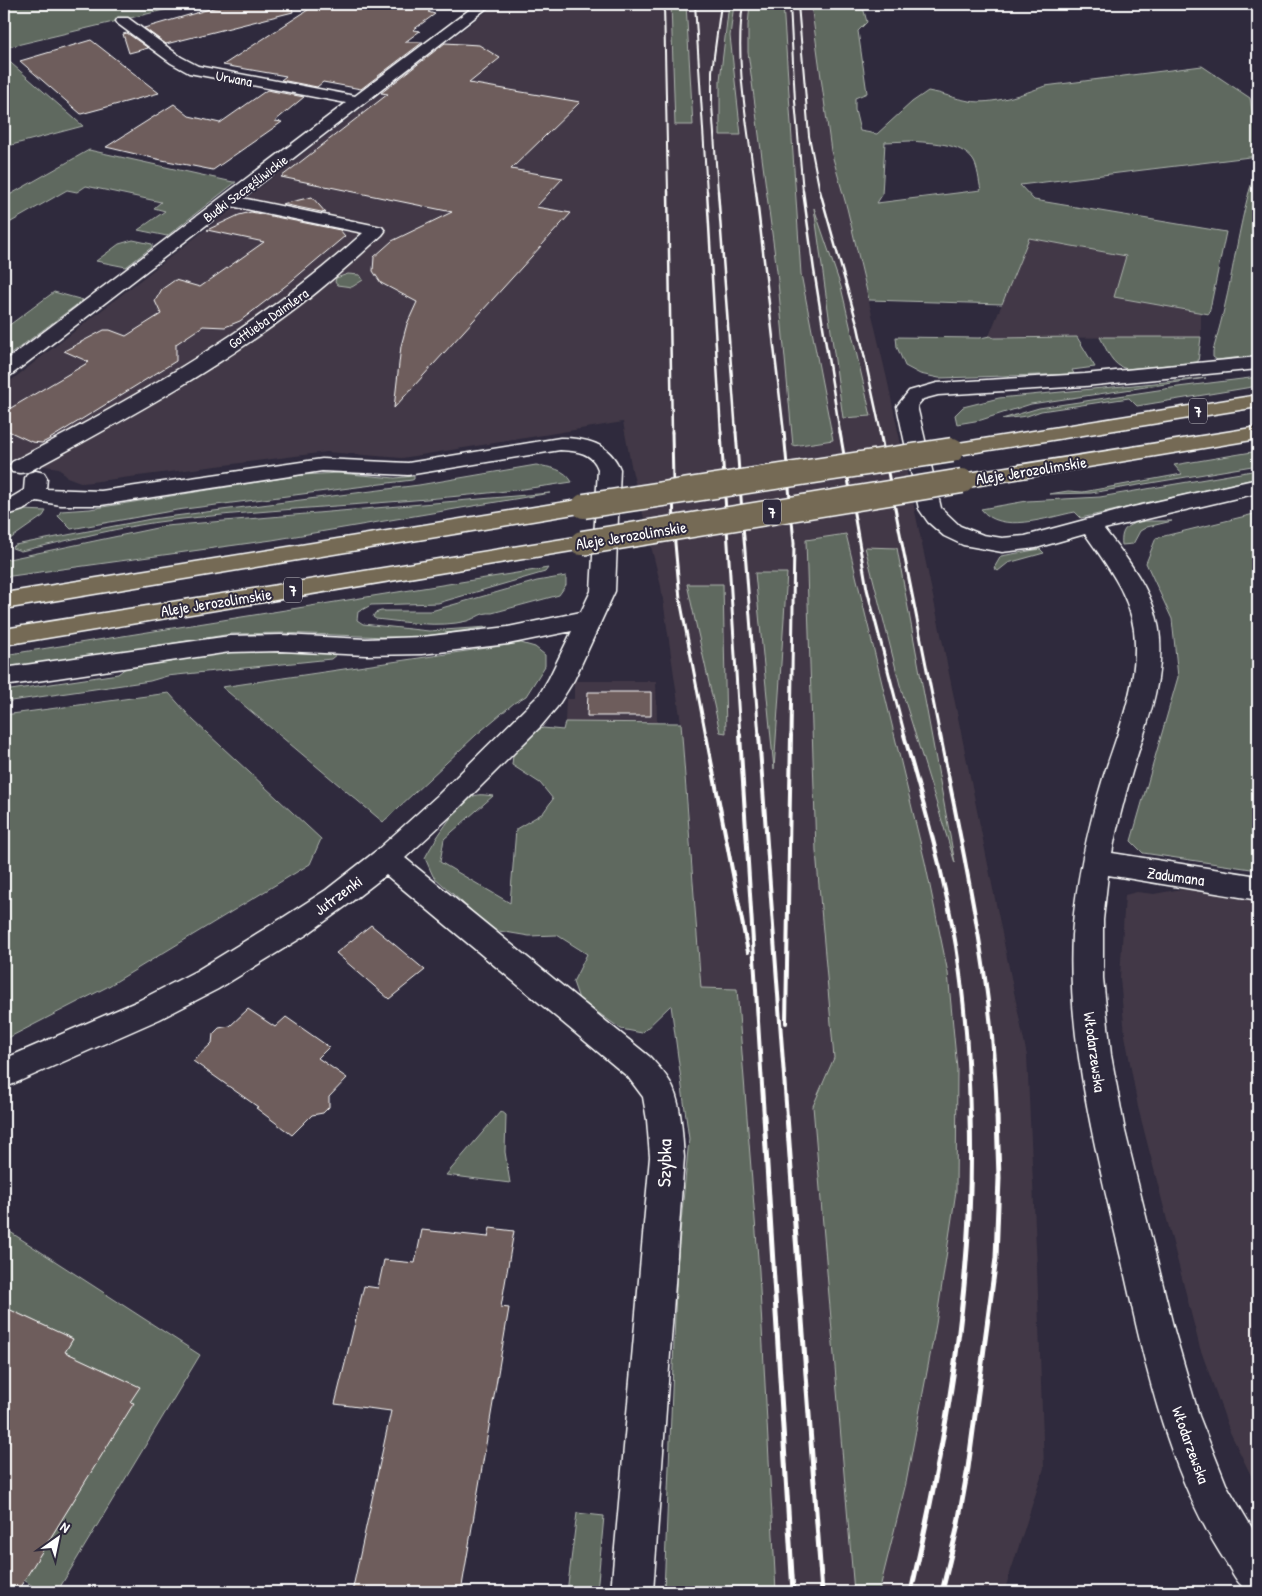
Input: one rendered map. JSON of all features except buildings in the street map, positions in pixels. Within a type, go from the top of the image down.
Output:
[{"type":"main road","name":"Aleje Jerozolimskie","points":[[4,601],[584,506],[1258,401]]},
{"type":"main road","name":"Aleje Jerozolimskie","points":[[4,637],[1258,433]]},
{"type":"street","name":"Budki Szczęśliwickie","points":[[4,370],[360,101],[485,4]]},
{"type":"street","name":"Urwana","points":[[123,21],[181,63],[194,70],[360,101]]},
{"type":"street","name":"Gottlieba Daimlera","points":[[12,467],[146,399],[255,328],[319,282],[347,259],[376,231],[229,200]]},
{"type":"street","points":[[1258,363],[1085,380],[945,388],[919,393],[908,402],[908,413],[930,509],[935,517],[947,528],[966,538],[1012,544],[1031,542],[1090,525],[1258,486]]},
{"type":"street","name":"Jutrzenki","points":[[4,1074],[103,1032],[207,980],[295,926],[362,879],[448,803],[548,701],[561,680],[591,618],[602,591],[604,579],[609,469],[606,458],[588,446],[560,444],[408,469],[322,465],[101,498],[68,498],[32,494]]},
{"type":"street","points":[[4,509],[24,501],[32,494],[36,487],[37,480],[34,475],[12,467]]},
{"type":"street","name":"Włodarzewska","points":[[1090,525],[1117,562],[1133,589],[1144,619],[1148,650],[1147,672],[1141,698],[1110,802],[1095,862],[1087,932],[1087,993],[1101,1095],[1116,1165],[1168,1378],[1184,1430],[1209,1493],[1246,1558],[1258,1574]]},
{"type":"street","points":[[4,677],[230,644],[264,642],[366,647],[465,641],[591,618]]},
{"type":"street","name":"Szybka","points":[[386,859],[639,1067],[658,1092],[664,1120],[666,1157],[632,1592]]},
{"type":"street","name":"Zadumana","points":[[1095,862],[1258,888]]},
{"type":"shaded area","points":[[496,4],[671,4],[675,125],[693,125],[686,4],[811,4],[831,151],[847,208],[887,379],[1027,1056],[1044,1468],[1004,1592],[718,1592],[701,989],[688,800],[681,723],[661,586],[632,470],[623,422],[402,458],[327,452],[83,483],[67,477],[59,468],[4,460],[4,386]]},
{"type":"shaded area","points":[[1029,238],[1127,256],[1114,297],[1201,313],[1201,337],[994,338],[989,336]]},
{"type":"shaded area","points":[[574,681],[656,681],[657,722],[565,722],[566,699],[574,699]]},
{"type":"shaded area","points":[[1182,889],[1258,899],[1258,1490],[1230,1432],[1200,1348],[1138,1107],[1125,1035],[1120,978],[1125,895],[1137,892],[1154,894]]},
{"type":"green space","points":[[4,4],[189,4],[4,48]]},
{"type":"green space","points":[[671,4],[686,4],[693,125],[675,125]]},
{"type":"green space","points":[[729,4],[734,4],[730,36],[741,135],[720,135],[720,80]]},
{"type":"green space","points":[[750,4],[783,4],[801,274],[833,440],[793,446],[777,271],[748,52]]},
{"type":"green space","points":[[811,4],[862,4],[867,22],[858,31],[867,93],[855,98],[855,110],[860,131],[877,134],[912,102],[928,91],[978,102],[1008,98],[1045,86],[1202,66],[1250,98],[1252,110],[1258,118],[1258,156],[1020,185],[1034,200],[1226,232],[1209,314],[1114,297],[1126,256],[1029,238],[1002,304],[869,300],[831,151]],"holes":[[[910,141],[944,144],[967,154],[973,160],[976,167],[981,190],[877,203],[882,195],[885,142]]]},
{"type":"green space","points":[[4,57],[83,126],[4,147]]},
{"type":"green space","points":[[89,150],[236,182],[167,236],[138,230],[165,211],[154,208],[161,202],[86,186],[77,192],[67,190],[4,226],[4,198]]},
{"type":"green space","points":[[1258,171],[1258,355],[1217,360],[1213,357],[1213,351],[1249,191]]},
{"type":"green space","points":[[814,208],[841,287],[871,416],[843,418]]},
{"type":"green space","points":[[133,240],[152,244],[152,247],[126,267],[96,261],[119,244]]},
{"type":"green space","points":[[348,274],[360,275],[363,280],[352,287],[337,285],[335,282],[336,278]]},
{"type":"green space","points":[[54,292],[83,300],[4,359],[4,329]]},
{"type":"green space","points":[[990,336],[994,338],[1077,337],[1095,367],[1072,370],[1074,374],[939,378],[920,374],[905,366],[897,347],[896,337],[980,338]]},
{"type":"green space","points":[[1100,337],[1201,337],[1198,362],[1127,369],[1117,365]]},
{"type":"green space","points":[[1258,377],[1258,386],[1137,406],[1129,398],[1041,411],[1027,416],[1002,419],[1039,408]]},
{"type":"green space","points":[[1206,378],[1031,404],[981,420],[957,424],[955,415],[963,407],[999,398]]},
{"type":"green space","points":[[1258,451],[1258,465],[1091,493],[1049,494],[1068,491],[1083,492],[1182,474],[1174,465]]},
{"type":"green space","points":[[536,465],[561,471],[572,482],[473,495],[173,520],[116,530],[21,551],[12,548],[15,545],[151,519],[419,485]]},
{"type":"green space","points":[[1258,470],[1258,478],[1081,518],[1075,512],[1039,520],[1012,523],[990,517],[981,509],[1027,501],[1100,497]]},
{"type":"green space","points":[[339,473],[395,478],[414,476],[414,479],[177,510],[71,529],[58,516],[61,511],[90,509],[302,475]]},
{"type":"green space","points":[[550,493],[272,540],[4,577],[4,560],[166,526]]},
{"type":"green space","points":[[23,510],[46,511],[43,516],[10,539],[7,514]]},
{"type":"green space","points":[[1258,513],[1258,870],[1143,853],[1131,841],[1178,677],[1172,619],[1146,563],[1156,538]]},
{"type":"green space","points":[[1146,521],[1172,521],[1147,527],[1140,531],[1133,544],[1122,545],[1124,530],[1127,527]]},
{"type":"green space","points":[[846,534],[925,862],[948,973],[957,1069],[956,1191],[936,1324],[906,1483],[879,1592],[854,1592],[813,1106],[834,1058],[816,851],[806,540]]},
{"type":"green space","points":[[865,547],[897,548],[955,863],[900,685]]},
{"type":"green space","points":[[1040,549],[1044,553],[1008,563],[998,571],[994,568],[1001,556]]},
{"type":"green space","points":[[548,568],[545,572],[438,603],[371,605],[358,612],[357,620],[363,624],[429,631],[488,627],[413,638],[282,633],[231,634],[4,670],[4,655]]},
{"type":"green space","points":[[755,573],[787,573],[774,769]]},
{"type":"green space","points":[[566,576],[566,585],[559,595],[492,613],[485,613],[467,621],[445,624],[422,624],[376,619],[373,617],[375,613],[381,611],[431,611],[537,581]]},
{"type":"green space","points":[[687,584],[723,584],[726,733],[720,732]]},
{"type":"green space","points":[[521,643],[535,647],[545,655],[545,666],[526,696],[514,703],[476,735],[383,822],[222,687]]},
{"type":"green space","points":[[253,651],[337,654],[331,659],[167,676],[150,681],[4,702],[4,691],[118,674],[127,667],[218,653]]},
{"type":"green space","points":[[169,693],[193,720],[321,839],[310,864],[107,987],[4,1040],[4,715]]},
{"type":"green space","points":[[565,722],[681,723],[701,988],[737,989],[759,1271],[776,1592],[664,1592],[677,1265],[689,1139],[671,1005],[642,1033],[621,1029],[579,999],[573,982],[587,954],[557,935],[529,936],[493,930],[433,876],[425,858],[458,808],[475,795],[493,796],[444,839],[440,862],[510,903],[516,829],[543,813],[553,799],[540,783],[512,765],[513,755],[537,730],[543,728],[563,730]]},
{"type":"green space","points":[[501,1111],[506,1115],[505,1152],[510,1183],[446,1175]]},
{"type":"green space","points":[[4,1228],[200,1355],[57,1592],[41,1592],[24,1580],[133,1404],[130,1402],[139,1387],[65,1352],[73,1339],[4,1307]]},
{"type":"green space","points":[[577,1513],[604,1516],[597,1592],[567,1592]]},
{"type":"railway","points":[[664,4],[668,192]]},
{"type":"railway","points":[[695,4],[707,192]]},
{"type":"railway","points":[[718,192],[712,105],[712,71],[721,4]]},
{"type":"railway","points":[[743,4],[740,50],[741,74],[756,192]]},
{"type":"railway","points":[[790,4],[795,101],[803,192]]},
{"type":"railway","points":[[798,4],[809,136],[820,192]]},
{"type":"railway","points":[[668,191],[672,433]]},
{"type":"railway","points":[[707,191],[721,433]]},
{"type":"railway","points":[[718,191],[736,433]]},
{"type":"railway","points":[[756,191],[784,433]]},
{"type":"railway","points":[[803,191],[840,433]]},
{"type":"railway","points":[[820,191],[858,327],[881,433]]},
{"type":"railway","points":[[672,432],[674,532],[680,599],[706,736]]},
{"type":"railway","points":[[721,432],[740,736]]},
{"type":"railway","points":[[736,432],[759,736]]},
{"type":"railway","points":[[784,432],[794,543],[791,736]]},
{"type":"railway","points":[[840,432],[867,589],[905,736]]},
{"type":"railway","points":[[880,432],[940,736]]},
{"type":"railway","points":[[706,735],[748,952]]},
{"type":"railway","points":[[740,735],[764,1117]]},
{"type":"railway","points":[[759,735],[787,1117]]},
{"type":"railway","points":[[786,1023],[791,735]]},
{"type":"railway","points":[[904,735],[940,866],[956,946],[966,1032],[970,1117]]},
{"type":"railway","points":[[940,735],[977,925],[990,1021],[997,1117]]},
{"type":"railway","points":[[764,1116],[793,1592]]},
{"type":"railway","points":[[787,1116],[822,1592]]},
{"type":"railway","points":[[942,1592],[957,1529],[968,1468],[996,1258],[999,1178],[997,1116]]},
{"type":"railway","points":[[911,1592],[936,1474],[956,1356],[968,1236],[970,1117]]}]
